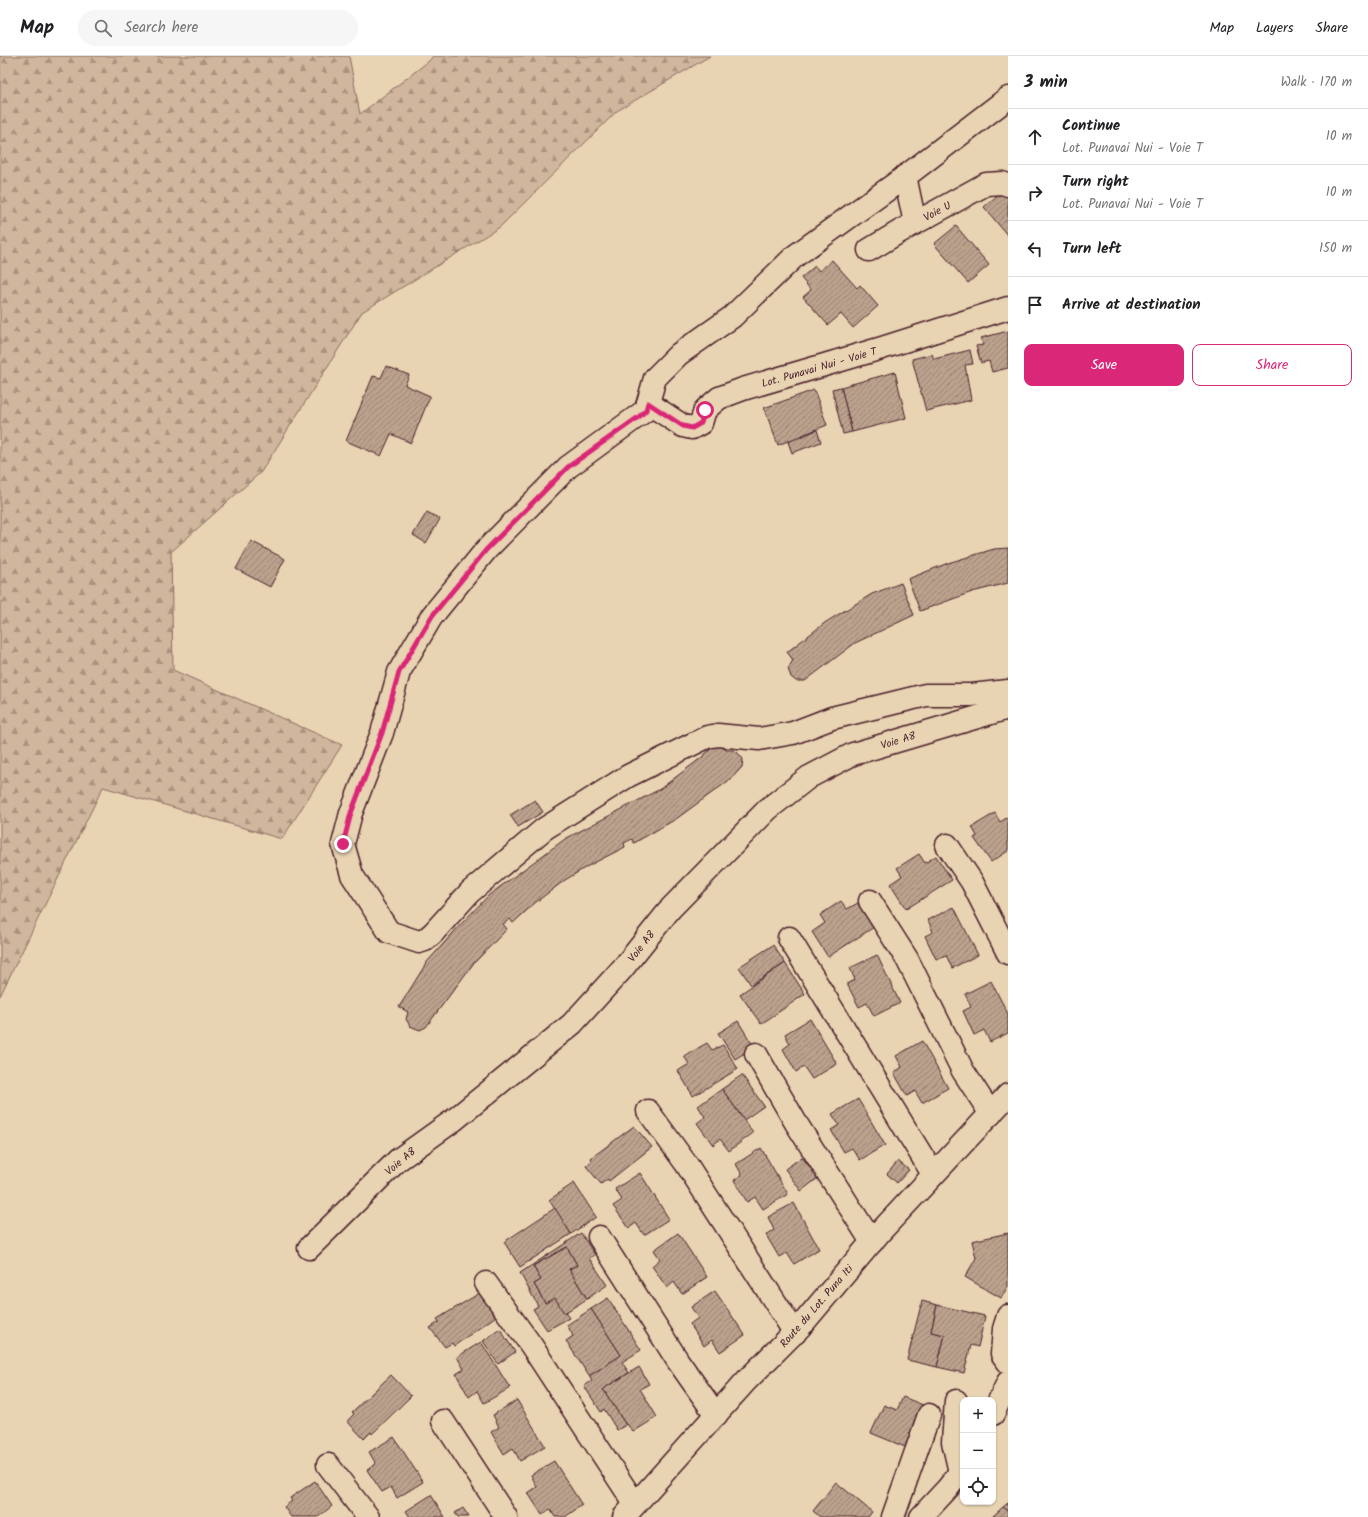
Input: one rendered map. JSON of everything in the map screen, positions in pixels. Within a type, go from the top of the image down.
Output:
[{"type":"street","points":[[1008,98],[905,176],[795,256],[732,317],[679,354],[655,378],[646,410],[640,416],[568,467],[486,550],[432,616],[399,672],[382,733],[351,813],[343,844],[348,865],[352,875],[389,932],[419,942],[425,940],[433,933],[477,885],[544,828],[628,776],[707,738],[718,735],[759,739],[793,733],[832,718],[926,695],[971,695],[1008,690]]},
{"type":"street","points":[[905,176],[915,223]]},
{"type":"street","name":"Voie U","points":[[869,250],[986,184],[1002,183],[1008,185]]},
{"type":"street","name":"Lot. Punavai Nui - Voie T","points":[[648,403],[683,426],[692,428],[701,423],[705,410],[719,398],[743,389],[882,348],[1008,308]]},
{"type":"street","name":"Voie A8","points":[[309,1248],[398,1160],[454,1120],[572,1024],[623,968],[671,908],[768,809],[809,777],[853,754],[1008,708]]},
{"type":"street","points":[[947,845],[972,882],[1008,953]]},
{"type":"street","points":[[870,901],[907,959],[963,1070],[991,1114]]},
{"type":"street","points":[[789,938],[933,1174]]},
{"type":"street","points":[[756,1054],[796,1123],[872,1242]]},
{"type":"street","name":"Route du Lot. Puna Iti","points":[[630,1510],[746,1381],[795,1333],[872,1242],[933,1174],[1008,1095]]},
{"type":"street","points":[[648,1111],[687,1165],[795,1333]]},
{"type":"street","points":[[599,1237],[678,1361],[716,1415]]},
{"type":"street","points":[[486,1283],[531,1345],[630,1510]]},
{"type":"street","points":[[1008,1316],[1004,1329],[1002,1354],[1008,1362]]},
{"type":"street","points":[[996,1408],[1008,1382]]},
{"type":"street","points":[[956,1401],[953,1442],[962,1469]]},
{"type":"street","points":[[893,1517],[929,1415]]},
{"type":"street","points":[[443,1421],[506,1517]]},
{"type":"street","points":[[328,1465],[368,1517]]},
{"type":"street","points":[[921,1517],[960,1472]]},
{"type":"green space","points":[[0,56],[349,56],[360,114],[429,61],[433,56],[710,56],[617,111],[500,227],[362,312],[261,472],[171,552],[173,670],[342,745],[282,839],[103,787],[0,996]]},
{"type":"building","points":[[1001,192],[1008,197],[1008,236],[984,207]]},
{"type":"building","points":[[956,226],[989,265],[968,283],[934,244]]},
{"type":"building","points":[[832,260],[857,288],[860,285],[878,306],[853,328],[841,314],[828,325],[803,297],[811,290],[801,278],[815,266],[819,271]]},
{"type":"building","points":[[1008,331],[1008,368],[992,372],[989,361],[981,363],[976,346],[983,345],[981,338]]},
{"type":"building","points":[[970,350],[973,364],[965,365],[971,400],[926,411],[912,359],[932,354],[934,359]]},
{"type":"building","points":[[386,366],[409,375],[405,385],[430,396],[411,443],[391,434],[381,456],[346,441],[373,376],[381,378]]},
{"type":"building","points":[[895,372],[906,418],[852,432],[841,387]]},
{"type":"building","points":[[841,387],[852,432],[843,434],[832,389]]},
{"type":"building","points":[[814,390],[827,425],[778,445],[764,408]]},
{"type":"building","points":[[817,430],[821,442],[792,453],[788,442]]},
{"type":"building","points":[[427,512],[440,519],[426,543],[413,535]]},
{"type":"building","points":[[251,541],[285,559],[270,587],[236,569]]},
{"type":"building","points":[[1008,548],[1008,583],[972,592],[920,611],[908,579],[948,563],[994,549]]},
{"type":"building","points":[[901,583],[914,615],[855,643],[805,681],[796,681],[791,677],[788,669],[793,660],[787,652],[826,622],[872,594]]},
{"type":"building","points":[[717,743],[726,750],[733,750],[737,752],[743,759],[742,767],[731,779],[676,819],[634,843],[632,839],[624,843],[625,847],[565,880],[536,902],[513,923],[510,919],[503,924],[507,929],[473,964],[426,1027],[420,1030],[410,1026],[406,1019],[408,1012],[399,1007],[427,962],[489,895],[565,839],[660,789],[701,758]]},
{"type":"building","points":[[535,800],[543,812],[518,827],[510,815]]},
{"type":"building","points":[[995,813],[1000,822],[1008,817],[1008,851],[991,862],[974,838],[977,836],[972,827]]},
{"type":"building","points":[[919,854],[925,863],[936,856],[952,880],[906,909],[890,884],[902,876],[897,868]]},
{"type":"building","points":[[841,901],[847,909],[858,903],[874,927],[828,957],[812,932],[825,923],[820,915]]},
{"type":"building","points":[[954,907],[978,955],[952,968],[946,955],[936,959],[925,936],[933,932],[928,920]]},
{"type":"building","points":[[773,945],[785,963],[751,985],[739,967]]},
{"type":"building","points":[[877,955],[900,1003],[874,1016],[867,1003],[859,1007],[847,984],[855,980],[850,968]]},
{"type":"building","points":[[785,963],[805,994],[761,1024],[740,994]]},
{"type":"building","points":[[991,981],[1008,1014],[1008,1033],[990,1042],[984,1030],[974,1035],[963,1011],[971,1007],[965,994]]},
{"type":"building","points":[[810,1019],[837,1064],[812,1079],[804,1067],[796,1072],[783,1049],[790,1044],[785,1034]]},
{"type":"building","points":[[738,1021],[754,1047],[735,1059],[718,1033]]},
{"type":"building","points":[[922,1041],[948,1088],[922,1103],[915,1091],[907,1096],[894,1073],[902,1067],[896,1056]]},
{"type":"building","points":[[707,1043],[712,1050],[723,1045],[738,1069],[693,1096],[678,1071],[689,1064],[684,1056]]},
{"type":"building","points":[[742,1075],[764,1106],[744,1120],[722,1089]]},
{"type":"building","points":[[722,1089],[753,1133],[729,1151],[720,1139],[713,1145],[697,1123],[705,1117],[698,1106]]},
{"type":"building","points":[[858,1099],[885,1145],[860,1160],[852,1148],[844,1152],[831,1130],[839,1125],[832,1114]]},
{"type":"building","points":[[634,1126],[652,1147],[609,1181],[608,1179],[601,1184],[586,1166],[592,1160],[591,1158]]},
{"type":"building","points":[[761,1148],[788,1194],[763,1209],[755,1197],[747,1202],[734,1180],[742,1175],[736,1164]]},
{"type":"building","points":[[802,1157],[818,1178],[801,1191],[785,1169]]},
{"type":"building","points":[[898,1161],[909,1170],[897,1183],[887,1174]]},
{"type":"building","points":[[640,1173],[669,1219],[644,1235],[636,1223],[629,1228],[613,1206],[622,1200],[615,1189]]},
{"type":"building","points":[[574,1183],[596,1217],[571,1234],[549,1200]]},
{"type":"building","points":[[794,1203],[819,1249],[794,1264],[787,1253],[779,1257],[766,1235],[774,1230],[768,1217]]},
{"type":"building","points":[[555,1208],[571,1234],[520,1267],[504,1242]]},
{"type":"building","points":[[581,1233],[595,1255],[589,1258],[607,1285],[587,1299],[569,1269],[577,1265],[567,1247],[533,1266],[541,1280],[534,1284],[545,1303],[555,1298],[569,1318],[547,1330],[533,1309],[538,1306],[520,1273]]},
{"type":"building","points":[[678,1233],[707,1277],[682,1294],[674,1282],[667,1288],[652,1266],[660,1259],[654,1250]]},
{"type":"building","points":[[1008,1233],[1008,1286],[1001,1298],[965,1277],[976,1258],[972,1241]]},
{"type":"building","points":[[567,1247],[577,1265],[569,1269],[587,1299],[564,1313],[555,1298],[545,1303],[534,1284],[541,1280],[533,1266]]},
{"type":"building","points":[[483,1291],[499,1314],[454,1346],[452,1343],[445,1347],[430,1328],[439,1322],[437,1319]]},
{"type":"building","points":[[715,1291],[745,1335],[720,1352],[712,1340],[704,1346],[690,1324],[698,1318],[691,1307]]},
{"type":"building","points":[[608,1298],[641,1350],[622,1362],[629,1373],[603,1389],[626,1425],[617,1430],[604,1409],[601,1412],[584,1386],[592,1381],[589,1376],[621,1355],[591,1309]]},
{"type":"building","points":[[922,1301],[937,1305],[931,1332],[945,1335],[937,1367],[907,1360]]},
{"type":"building","points":[[937,1305],[985,1316],[978,1347],[971,1345],[964,1373],[937,1367],[945,1335],[931,1332]]},
{"type":"building","points":[[591,1309],[621,1355],[589,1376],[566,1341],[573,1336],[567,1325]]},
{"type":"building","points":[[500,1329],[515,1352],[498,1364],[483,1341]]},
{"type":"building","points":[[481,1342],[510,1388],[484,1403],[477,1391],[469,1397],[456,1374],[464,1369],[457,1357]]},
{"type":"building","points":[[639,1367],[649,1384],[640,1389],[657,1417],[633,1432],[627,1424],[626,1425],[603,1389]]},
{"type":"building","points":[[391,1375],[411,1396],[372,1434],[371,1432],[364,1439],[347,1421],[354,1414],[352,1412]]},
{"type":"building","points":[[903,1397],[923,1405],[905,1447],[871,1433],[884,1405],[897,1410]]},
{"type":"building","points":[[517,1400],[545,1446],[520,1461],[513,1448],[504,1454],[491,1432],[499,1427],[493,1415]]},
{"type":"building","points":[[394,1437],[423,1482],[397,1498],[391,1487],[382,1492],[367,1470],[376,1464],[369,1452]]},
{"type":"building","points":[[554,1461],[582,1505],[565,1517],[555,1517],[550,1509],[542,1515],[528,1493],[537,1487],[531,1475]]},
{"type":"building","points":[[315,1481],[332,1506],[318,1517],[291,1517],[284,1507],[292,1501],[290,1498]]},
{"type":"building","points":[[836,1482],[872,1512],[868,1517],[820,1517],[813,1511]]},
{"type":"building","points":[[431,1495],[445,1517],[410,1517],[406,1511]]},
{"type":"building","points":[[1008,1503],[1008,1512],[1003,1507]]},
{"type":"building","points":[[1003,1507],[1008,1512],[1008,1517],[992,1517]]},
{"type":"building","points":[[463,1508],[469,1517],[458,1517],[455,1513]]},
{"type":"route","points":[[343,844],[351,813],[382,733],[399,672],[432,616],[486,550],[568,467],[640,416],[646,410],[648,403],[683,426],[692,428],[701,423],[705,410]]}]
